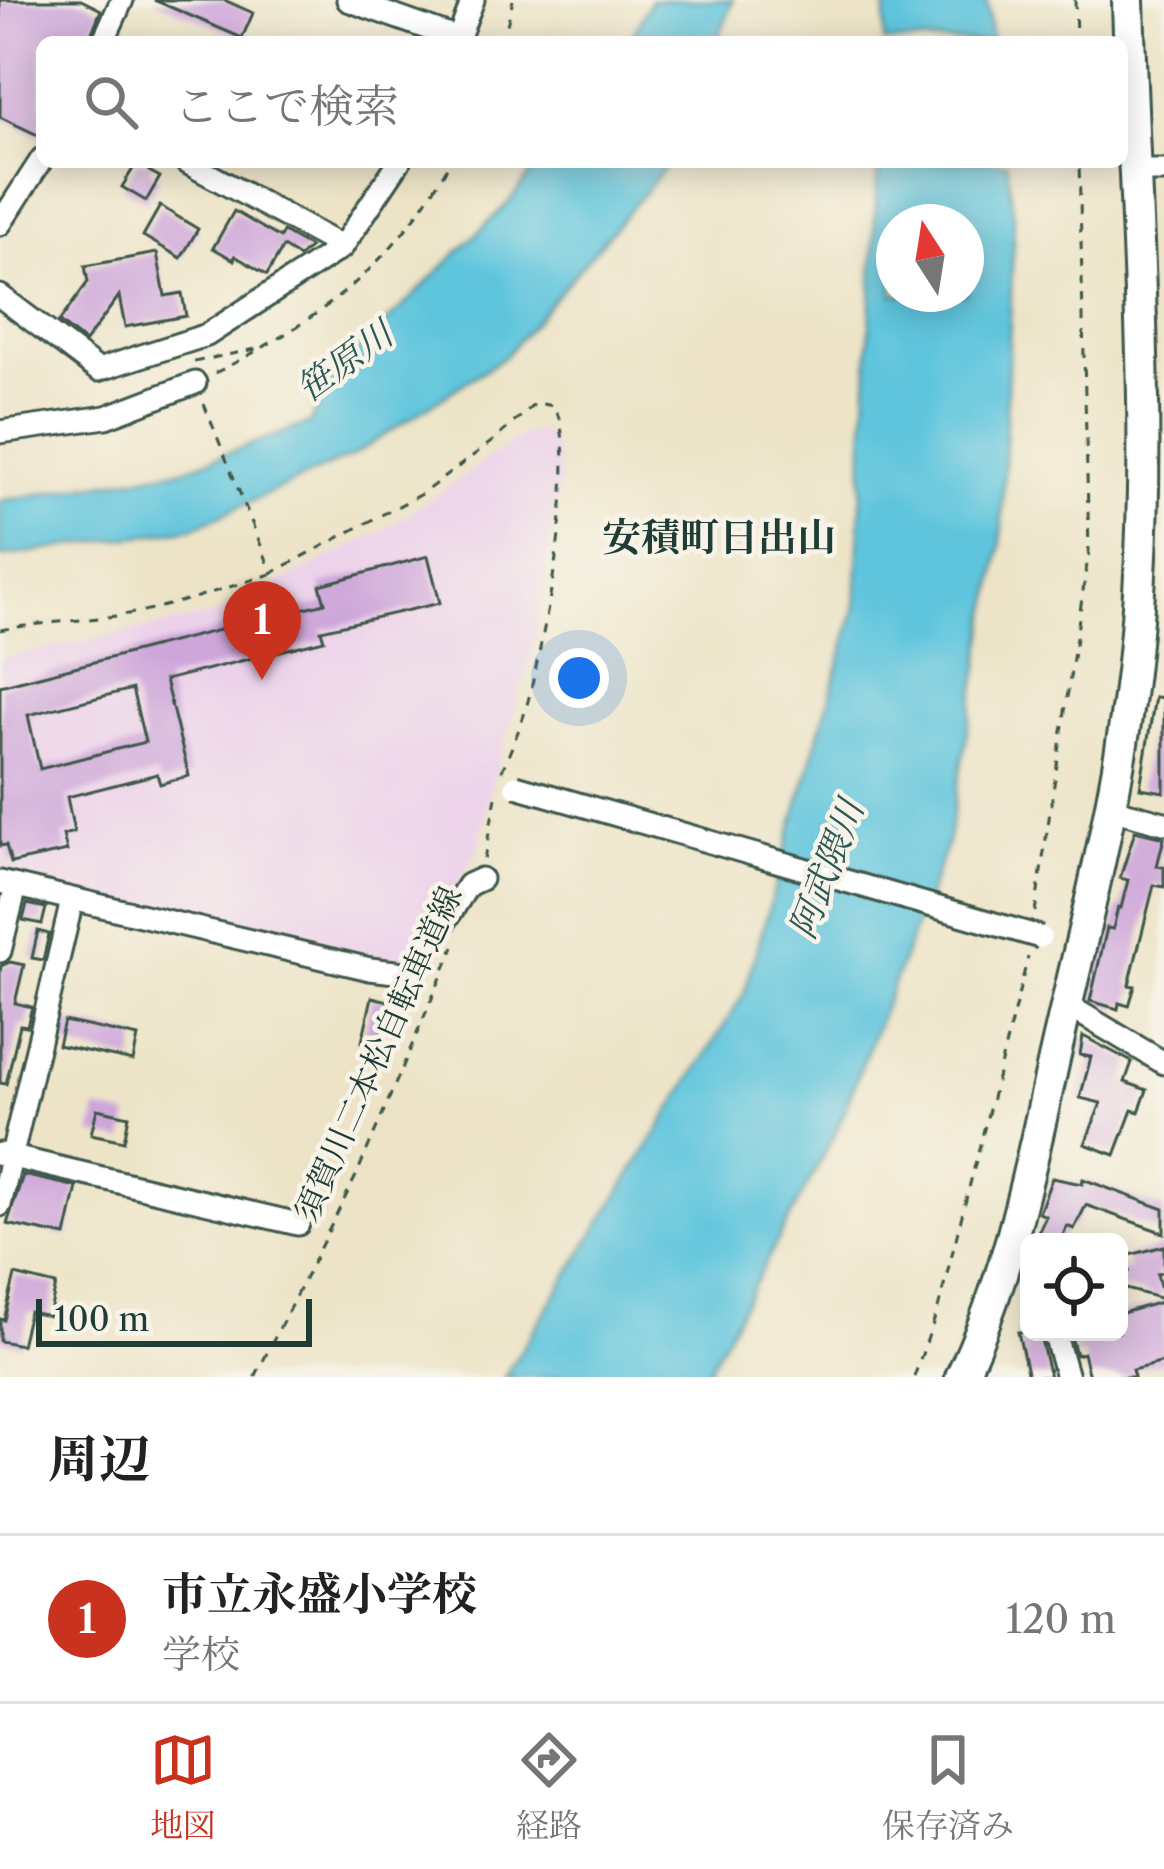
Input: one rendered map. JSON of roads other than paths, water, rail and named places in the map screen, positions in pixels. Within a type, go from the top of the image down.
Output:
[{"type":"street","points":[[106,36],[122,0]]},
{"type":"street","points":[[348,0],[447,36]]},
{"type":"street","points":[[460,36],[473,0]]},
{"type":"street","points":[[961,1377],[980,1338],[1014,1223],[1067,1005],[1112,809],[1132,672],[1152,381],[1150,171],[1128,0]]},
{"type":"street","points":[[0,224],[36,168]]},
{"type":"street","points":[[197,168],[342,247]]},
{"type":"street","points":[[0,296],[98,370],[207,335],[342,247],[395,168]]},
{"type":"street","points":[[0,432],[106,417],[197,388]]},
{"type":"street","points":[[516,786],[1035,935]]},
{"type":"street","points":[[1112,809],[1164,824]]},
{"type":"street","points":[[0,951],[8,884],[370,969],[412,974],[468,886],[481,879]]},
{"type":"street","points":[[0,1204],[6,1155],[72,901]]},
{"type":"street","points":[[1067,1005],[1164,1064]]},
{"type":"street","points":[[6,1155],[298,1224]]},
{"type":"street","points":[[1014,1223],[1020,1234]]},
{"type":"street","points":[[1057,1341],[1067,1377]]},
{"type":"water","points":[[651,0],[733,0],[719,36],[632,36]]},
{"type":"water","points":[[886,0],[987,0],[991,36],[884,36]]},
{"type":"water","points":[[534,168],[665,168],[504,357],[354,455],[192,528],[0,557],[0,501],[184,469],[310,423],[334,374],[509,202]]},
{"type":"water","name":"阿武隈川","points":[[878,168],[1008,168],[1014,219],[1001,546],[947,845],[835,1134],[704,1377],[504,1377],[744,994],[856,606]]},
{"type":"place","name":"市立永盛小学校","points":[[262,680]]},
{"type":"district","name":"安積町日出山","points":[[719,537]]},
{"type":"water label","name":"笹原川","points":[[344,361]]}]
